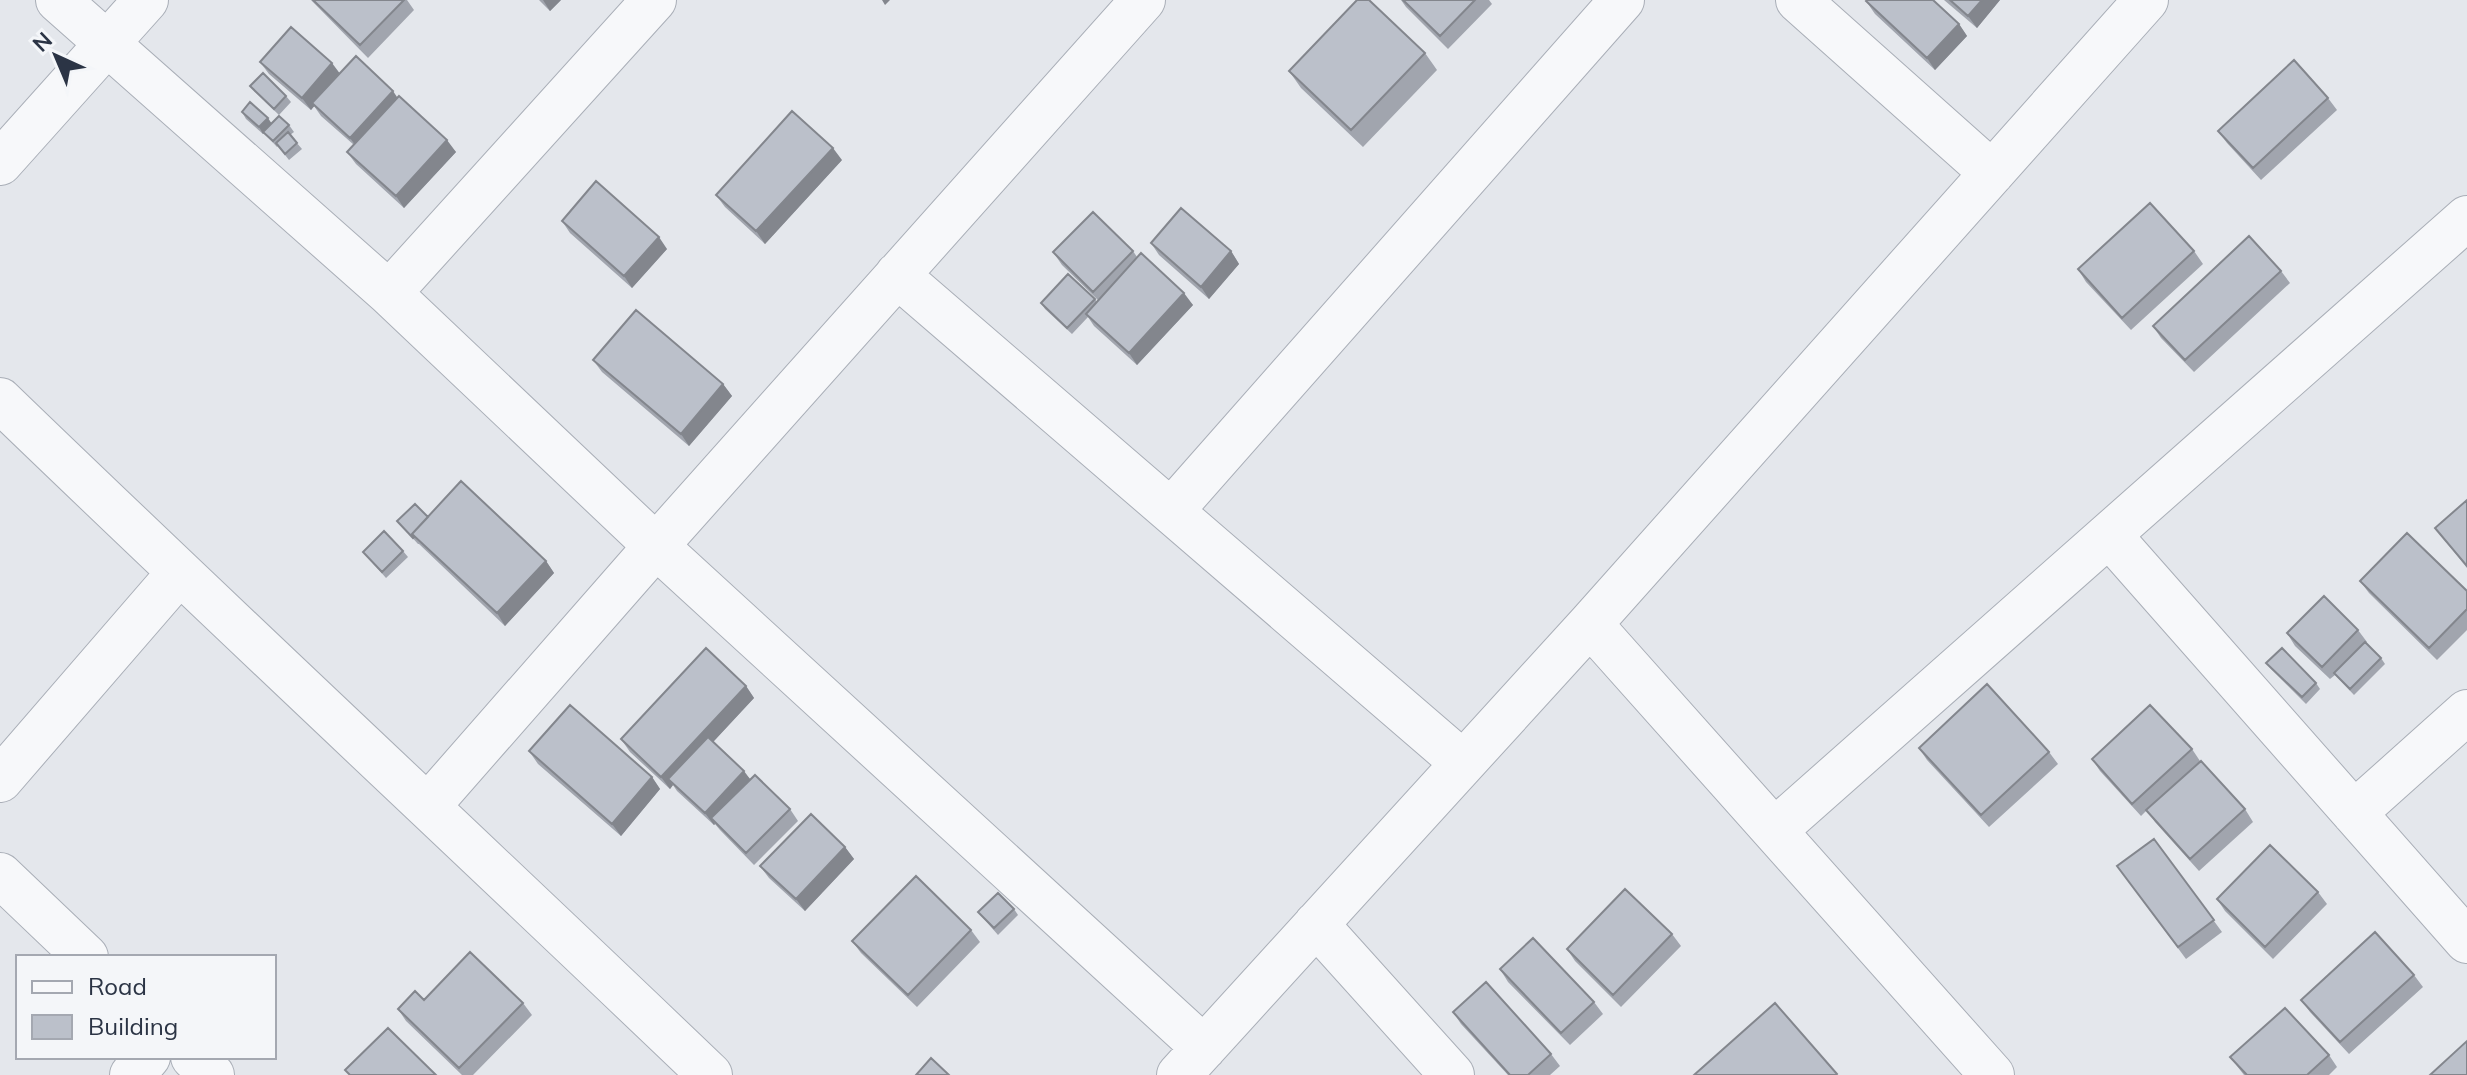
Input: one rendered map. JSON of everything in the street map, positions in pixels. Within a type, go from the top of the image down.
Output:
[{"type":"street","points":[[58,0],[389,293],[1192,1061],[1590,624],[2146,0]]},
{"type":"street","points":[[0,163],[146,0]]},
{"type":"street","points":[[389,293],[654,0]]},
{"type":"street","points":[[428,806],[1143,0]]},
{"type":"street","points":[[1171,511],[1622,0]]},
{"type":"street","points":[[1798,0],[1992,173]]},
{"type":"street","points":[[1775,830],[2467,218]]},
{"type":"street","points":[[897,275],[1463,763]]},
{"type":"street","points":[[0,400],[710,1075]]},
{"type":"street","points":[[2109,535],[2467,941]]},
{"type":"street","points":[[0,780],[179,573]]},
{"type":"street","points":[[1590,624],[1992,1075]]},
{"type":"street","points":[[2354,813],[2467,712]]},
{"type":"street","points":[[0,875],[84,955]]},
{"type":"street","points":[[1316,924],[1452,1075]]},
{"type":"street","points":[[132,1075],[146,1059]]},
{"type":"street","points":[[195,1059],[212,1075]]},
{"type":"building","points":[[313,0],[404,0],[360,45]]},
{"type":"building","points":[[1357,0],[1369,0],[1425,53],[1351,130],[1289,71]]},
{"type":"building","points":[[1403,0],[1475,0],[1440,36]]},
{"type":"building","points":[[1867,0],[1933,0],[1959,24],[1927,58]]},
{"type":"building","points":[[1950,0],[1982,0],[1968,16]]},
{"type":"building","points":[[291,27],[332,63],[302,98],[260,62]]},
{"type":"building","points":[[356,56],[393,91],[350,138],[312,103]]},
{"type":"building","points":[[2294,60],[2328,98],[2253,168],[2218,131]]},
{"type":"building","points":[[263,73],[286,96],[274,109],[250,86]]},
{"type":"building","points":[[399,96],[447,140],[396,196],[347,152]]},
{"type":"building","points":[[250,102],[268,118],[259,127],[242,112]]},
{"type":"building","points":[[792,111],[833,148],[756,231],[716,195]]},
{"type":"building","points":[[279,116],[289,125],[273,141],[263,132]]},
{"type":"building","points":[[288,132],[297,143],[285,154],[276,143]]},
{"type":"building","points":[[596,181],[659,237],[624,276],[562,221]]},
{"type":"building","points":[[2150,203],[2194,251],[2122,318],[2078,269]]},
{"type":"building","points":[[1181,208],[1231,251],[1201,287],[1151,243]]},
{"type":"building","points":[[1093,212],[1133,251],[1093,292],[1053,252]]},
{"type":"building","points":[[2249,236],[2281,271],[2185,360],[2153,326]]},
{"type":"building","points":[[1141,253],[1184,293],[1129,353],[1086,314]]},
{"type":"building","points":[[1068,274],[1095,299],[1067,328],[1041,303]]},
{"type":"building","points":[[636,310],[723,384],[681,434],[593,360]]},
{"type":"building","points":[[461,481],[546,561],[497,613],[412,534]]},
{"type":"building","points":[[2467,500],[2467,566],[2435,528]]},
{"type":"building","points":[[415,504],[428,517],[412,534],[413,538],[397,521]]},
{"type":"building","points":[[384,531],[403,551],[382,572],[363,552]]},
{"type":"building","points":[[2407,533],[2467,591],[2467,609],[2429,648],[2360,581]]},
{"type":"building","points":[[2324,596],[2358,630],[2322,667],[2287,633]]},
{"type":"building","points":[[2365,642],[2381,658],[2350,689],[2334,673]]},
{"type":"building","points":[[706,648],[746,686],[661,777],[621,739]]},
{"type":"building","points":[[2282,648],[2316,683],[2302,697],[2266,663]]},
{"type":"building","points":[[1987,684],[2049,752],[1981,815],[1919,748]]},
{"type":"building","points":[[570,705],[652,777],[612,824],[529,751]]},
{"type":"building","points":[[2150,705],[2192,749],[2132,804],[2092,759]]},
{"type":"building","points":[[708,737],[744,771],[705,813],[668,779]]},
{"type":"building","points":[[2201,761],[2245,809],[2190,859],[2146,810]]},
{"type":"building","points":[[755,775],[790,809],[746,853],[711,818]]},
{"type":"building","points":[[811,814],[845,847],[796,899],[760,866]]},
{"type":"building","points":[[2154,839],[2214,920],[2178,947],[2117,866]]},
{"type":"building","points":[[2270,845],[2318,892],[2265,947],[2217,899]]},
{"type":"building","points":[[916,876],[971,930],[908,995],[852,941]]},
{"type":"building","points":[[1625,889],[1672,934],[1613,995],[1567,949]]},
{"type":"building","points":[[998,893],[1014,909],[994,928],[978,912]]},
{"type":"building","points":[[2375,932],[2414,975],[2340,1042],[2301,1000]]},
{"type":"building","points":[[1533,938],[1594,1002],[1561,1033],[1500,969]]},
{"type":"building","points":[[470,952],[523,1003],[459,1068],[398,1009],[415,991],[424,1000]]},
{"type":"building","points":[[1486,982],[1551,1054],[1528,1075],[1510,1075],[1453,1012]]},
{"type":"building","points":[[1775,1003],[1836,1075],[1694,1075]]},
{"type":"building","points":[[2285,1008],[2329,1055],[2307,1075],[2247,1075],[2230,1057]]},
{"type":"building","points":[[388,1028],[436,1075],[350,1075],[345,1070]]},
{"type":"building","points":[[2467,1041],[2467,1075],[2430,1075]]},
{"type":"building","points":[[931,1058],[949,1075],[916,1075]]}]
